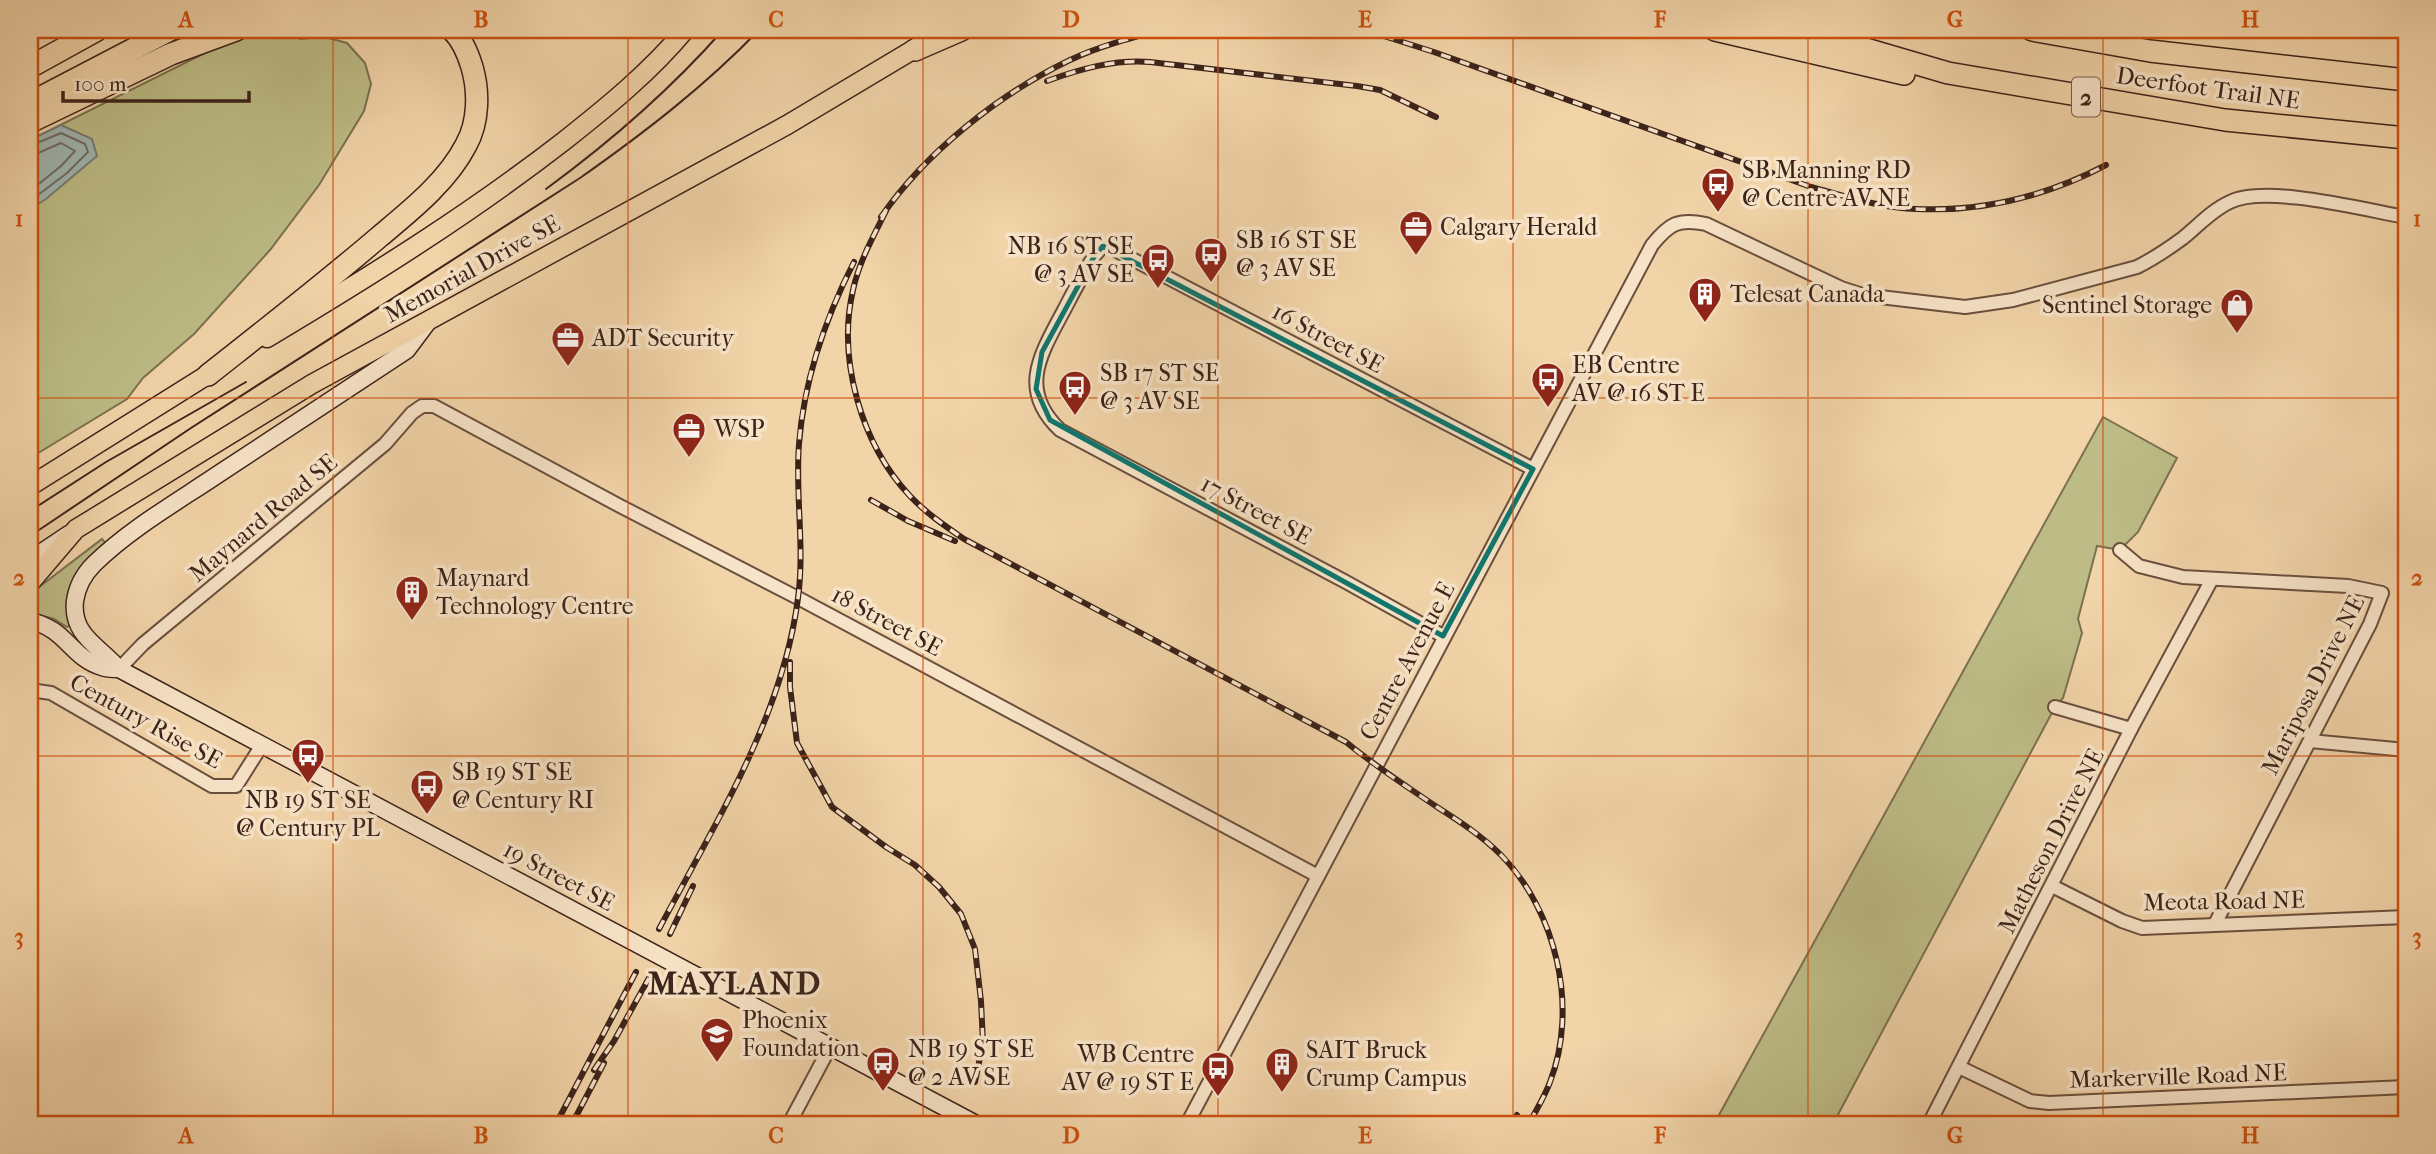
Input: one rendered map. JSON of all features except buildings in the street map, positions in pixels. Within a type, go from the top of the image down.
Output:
[{"type":"highway","points":[[30,67],[97,30]]},
{"type":"highway","points":[[30,103],[170,30]]},
{"type":"highway","points":[[30,122],[171,54],[236,30]]},
{"type":"highway","points":[[208,374],[328,281],[423,200],[458,158],[468,143],[477,95],[467,55],[457,34],[452,30]]},
{"type":"highway","points":[[915,50],[961,30]]},
{"type":"highway","points":[[1715,30],[1901,74],[1948,73]]},
{"type":"highway","name":"Deerfoot Trail NE","points":[[1801,30],[1948,73],[2225,120],[2406,138]]},
{"type":"highway","name":"Deerfoot Trail NE","points":[[2032,30],[2150,51],[2406,80]]},
{"type":"highway","points":[[2073,30],[2150,51]]},
{"type":"main road","name":"Memorial Drive SE","points":[[76,530],[312,384],[787,125],[915,50],[943,30]]},
{"type":"main road","name":"Memorial Drive SE","points":[[30,486],[384,267],[528,169],[622,95],[684,32]]},
{"type":"main road","points":[[30,583],[76,530]]},
{"type":"street","name":"Centre Avenue E","points":[[1187,1124],[1652,245],[1673,224],[1690,221],[1706,224],[1841,288],[1863,295],[1965,307],[2013,300],[2137,267],[2180,240],[2220,207],[2239,198],[2263,194],[2406,217]]},
{"type":"street","name":"16 Street SE","points":[[1103,246],[1125,255],[1533,469]]},
{"type":"street","name":"17 Street SE","points":[[1103,246],[1088,266],[1042,352],[1036,370],[1036,389],[1041,406],[1051,420],[1072,437],[1444,636]]},
{"type":"street","points":[[119,669],[108,655],[91,645],[83,636],[76,619],[75,603],[80,583],[93,565],[148,520],[407,350],[428,321]]},
{"type":"street","name":"Maynard Road SE","points":[[119,669],[143,644],[385,444],[412,413],[422,407],[434,407]]},
{"type":"street","name":"18 Street SE","points":[[434,407],[810,604],[1318,877]]},
{"type":"street","name":"Memorial Drive SE","points":[[30,560],[76,530]]},
{"type":"street","name":"Mariposa Drive NE","points":[[2120,550],[2139,566],[2183,577],[2348,586],[2382,593],[2370,624],[2215,923]]},
{"type":"street","name":"Matheson Drive NE","points":[[1929,1124],[2131,729],[2212,579]]},
{"type":"street","points":[[30,621],[45,624],[61,635],[84,658],[101,667],[119,669]]},
{"type":"street","name":"19 Street SE","points":[[119,669],[976,1124]]},
{"type":"street","name":"Century Rise SE","points":[[30,690],[51,693],[212,786],[236,786],[262,745]]},
{"type":"street","points":[[2055,707],[2131,729]]},
{"type":"street","points":[[2309,741],[2406,750]]},
{"type":"street","name":"Meota Road NE","points":[[2052,886],[2122,922],[2142,928],[2406,917]]},
{"type":"street","points":[[789,1124],[830,1047]]},
{"type":"street","name":"Markerville Road NE","points":[[1959,1067],[2030,1101],[2049,1103],[2406,1087]]},
{"type":"highlighted area","points":[[1103,246],[1533,469],[1443,636],[1050,420],[1036,389],[1042,352],[1095,255]]},
{"type":"shaded area","points":[[268,30],[299,30],[300,39],[325,37],[347,43],[365,63],[371,84],[364,111],[319,185],[270,250],[194,334],[143,378],[127,399],[30,458],[30,140],[223,44]]},
{"type":"shaded area","points":[[2103,417],[2177,458],[2138,532],[2120,550],[2097,546],[2078,619],[2082,633],[2063,698],[2055,707],[1833,1124],[1714,1124]]},
{"type":"shaded area","points":[[102,539],[107,545],[93,556],[71,625],[67,627],[54,619],[30,613],[30,594]]},
{"type":"water","points":[[61,125],[92,139],[97,156],[30,209],[30,140]]},
{"type":"tram line","points":[[546,189],[639,114],[723,30]]},
{"type":"tram line","points":[[30,536],[191,428],[580,178],[673,108],[759,30]]},
{"type":"tram line","points":[[30,511],[106,462],[246,382]]},
{"type":"railway","points":[[881,217],[920,170],[991,107],[1043,74],[1081,55],[1162,30]]},
{"type":"railway","points":[[1365,30],[1434,52],[1811,187],[1890,206],[1941,209],[1990,205],[2038,193],[2106,165]]},
{"type":"railway","points":[[1047,81],[1098,66],[1150,62],[1380,90],[1436,117]]},
{"type":"railway","points":[[886,211],[867,250],[853,290],[848,344],[851,372],[866,426],[893,475],[923,508],[964,539],[1346,742],[1470,829],[1501,855],[1536,904],[1557,961],[1562,992],[1558,1053],[1548,1087],[1529,1124]]},
{"type":"railway","points":[[659,929],[744,769],[778,685],[790,642],[800,579],[798,463],[806,397],[825,328],[854,262]]},
{"type":"railway","points":[[871,500],[908,521],[955,541]]},
{"type":"railway","points":[[790,662],[790,687],[797,743],[832,807],[915,865],[939,887],[961,914],[975,949],[981,1001],[983,1043],[975,1082]]},
{"type":"railway","points":[[670,934],[693,886]]},
{"type":"railway","points":[[556,1124],[636,972]]},
{"type":"railway","points":[[594,1070],[614,1041],[649,978]]},
{"type":"railway","points":[[572,1124],[604,1063]]},
{"type":"railway","points":[[1510,1124],[1517,1115]]},
{"type":"place","name":"SB Manning RD @ Centre AV NE","points":[[1718,214]]},
{"type":"place","name":"Calgary Herald","points":[[1416,257]]},
{"type":"place","name":"SB 16 ST SE @ 3 AV SE","points":[[1211,284]]},
{"type":"place","name":"NB 16 ST SE @ 3 AV SE","points":[[1158,290]]},
{"type":"place","name":"Telesat Canada","points":[[1705,324]]},
{"type":"place","name":"Sentinel Storage","points":[[2237,335]]},
{"type":"place","name":"ADT Security","points":[[568,368]]},
{"type":"place","name":"EB Centre AV @ 16 ST E","points":[[1548,409]]},
{"type":"place","name":"SB 17 ST SE @ 3 AV SE","points":[[1075,417]]},
{"type":"place","name":"WSP","points":[[689,459]]},
{"type":"place","name":"Maynard Technology Centre","points":[[412,622]]},
{"type":"place","name":"NB 19 ST SE @ Century PL","points":[[308,785]]},
{"type":"place","name":"SB 19 ST SE @ Century RI","points":[[427,816]]},
{"type":"place","name":"Phoenix Foundation","points":[[717,1064]]},
{"type":"place","name":"NB 19 ST SE @ 2 AV SE","points":[[883,1093]]},
{"type":"place","name":"SAIT Bruck Crump Campus","points":[[1282,1094]]},
{"type":"place","name":"WB Centre AV @ 19 ST E","points":[[1218,1098]]},
{"type":"district","name":"MAYLAND","points":[[735,983]]}]
